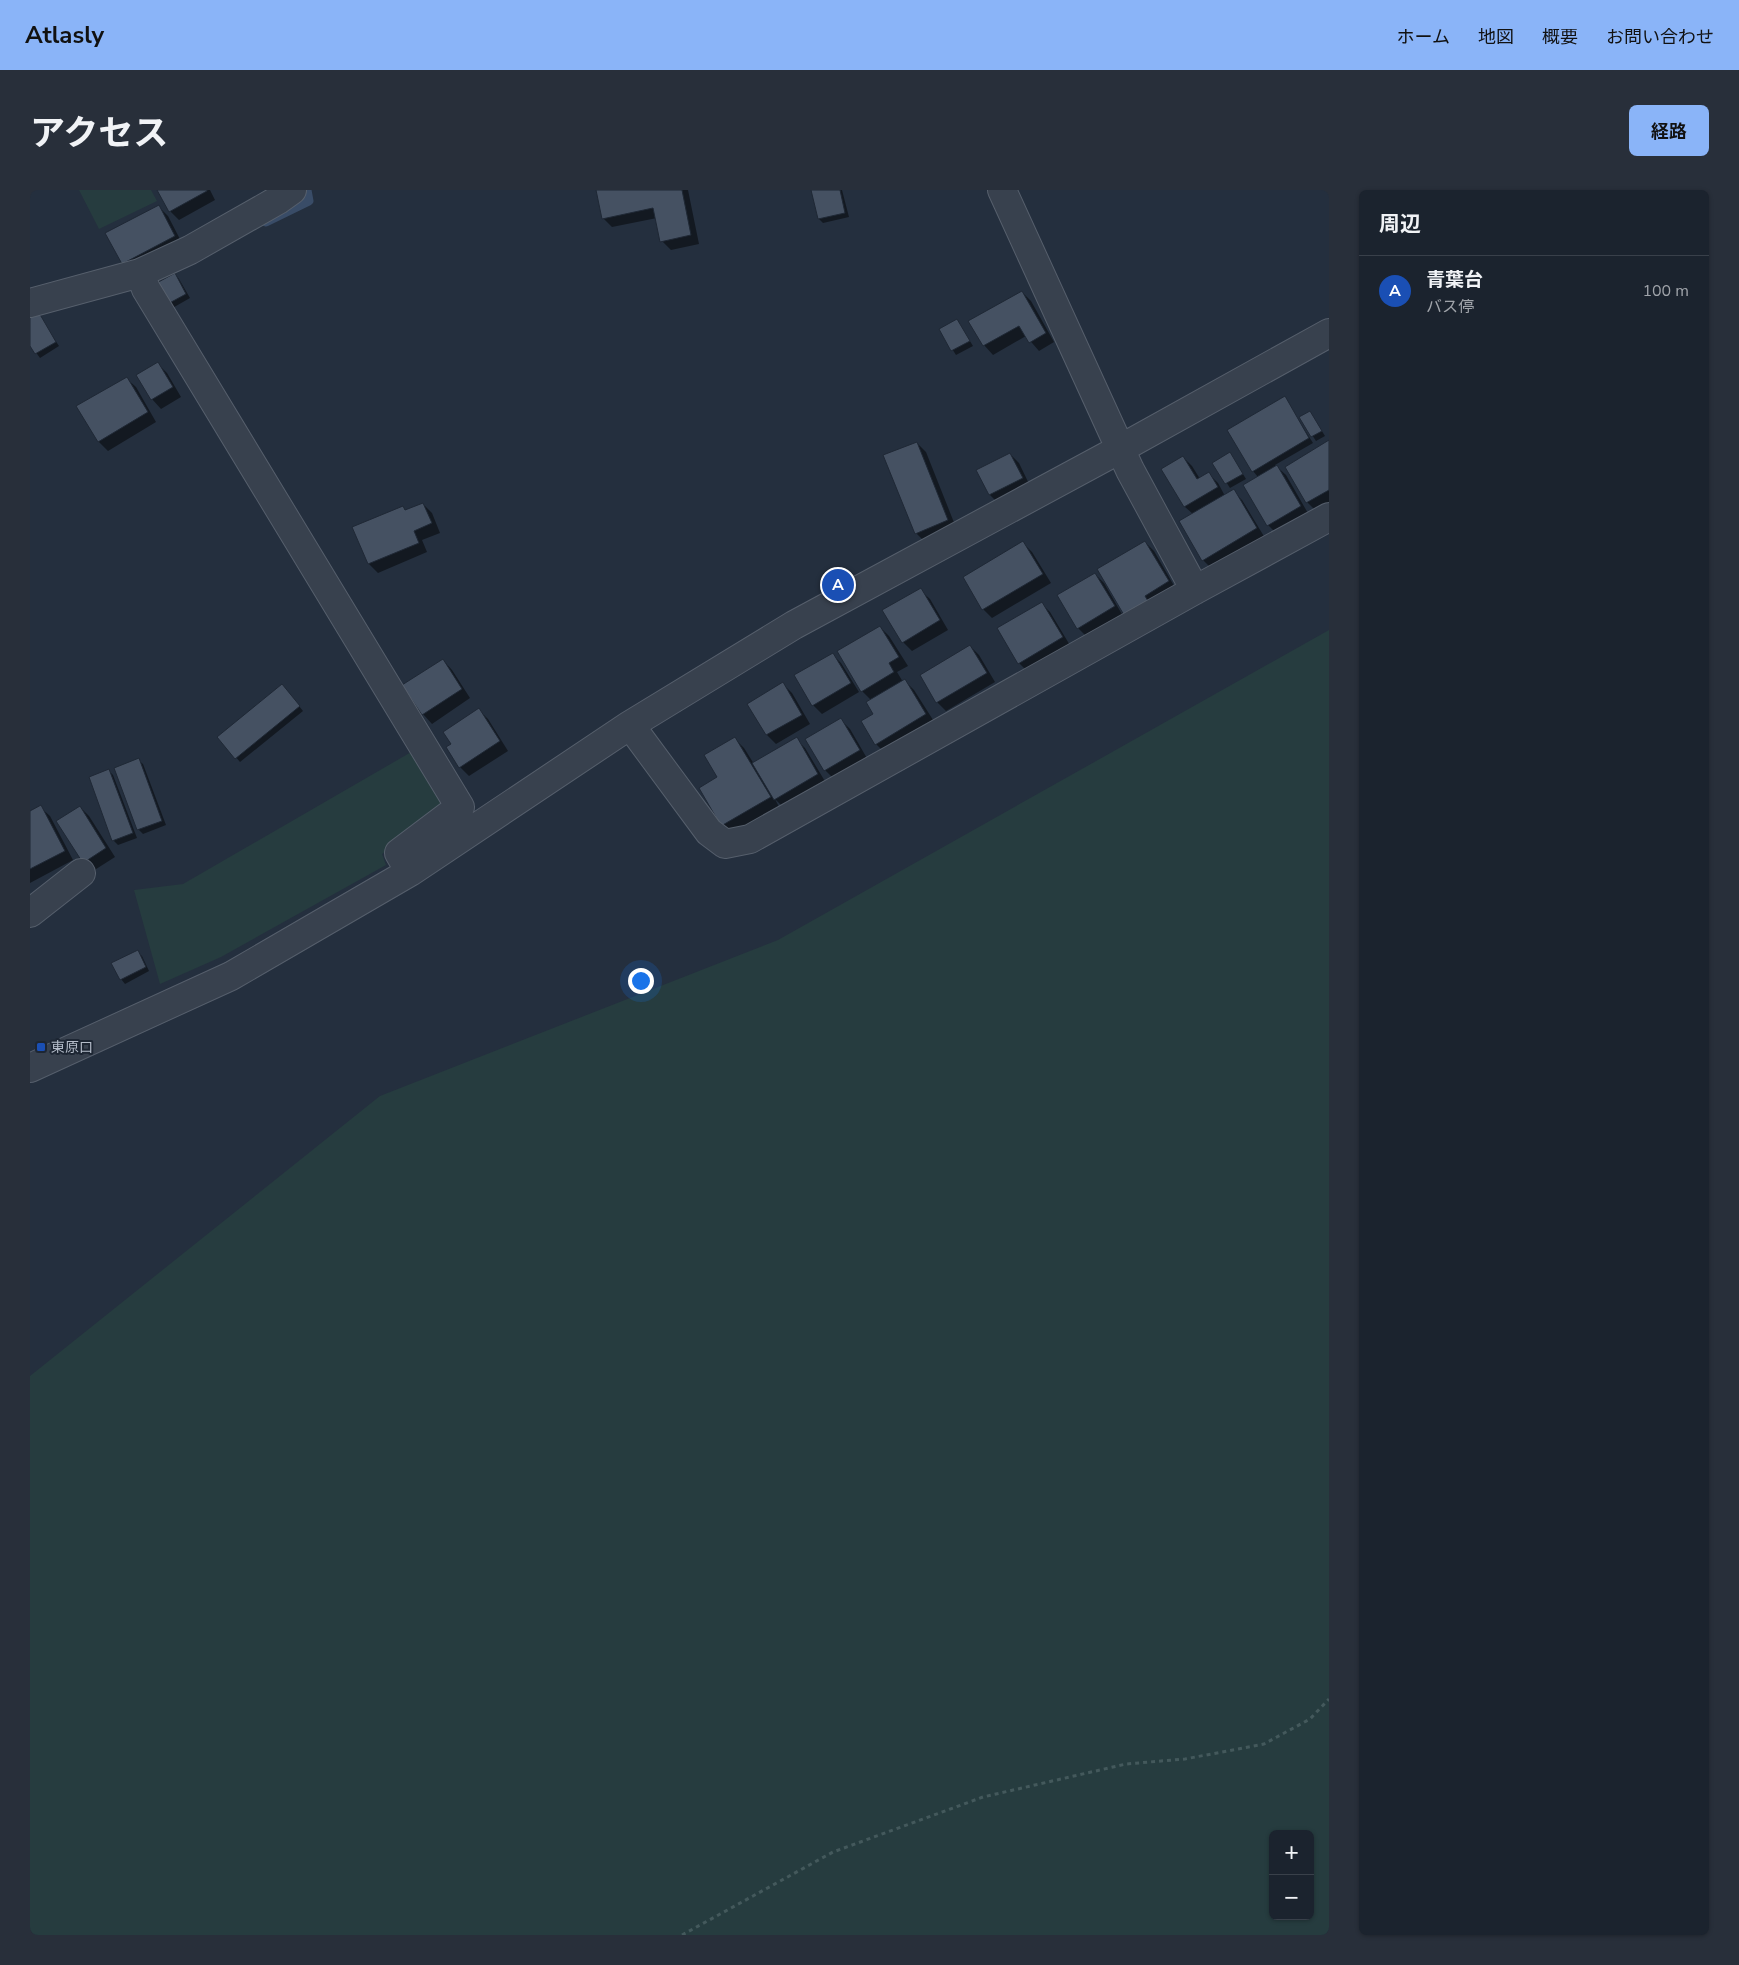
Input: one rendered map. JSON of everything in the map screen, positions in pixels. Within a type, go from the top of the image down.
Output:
[{"type":"street","points":[[30,304],[142,280],[190,250],[278,200],[291,190]]},
{"type":"street","points":[[1002,190],[1120,449],[1195,590]]},
{"type":"street","points":[[142,280],[460,807],[399,854],[410,872]]},
{"type":"street","points":[[30,1068],[231,976],[410,872],[630,725],[794,625],[1120,449],[1329,333]]},
{"type":"street","points":[[630,725],[709,832],[726,844],[750,839],[1195,590],[1329,518]]},
{"type":"street","points":[[30,913],[81,873]]},
{"type":"path","points":[[682,1935],[833,1852],[973,1801],[1126,1764],[1185,1759],[1264,1744],[1310,1719],[1329,1699]]},
{"type":"green space","points":[[79,190],[151,190],[157,201],[99,229]]},
{"type":"green space","points":[[1329,630],[1329,1935],[30,1935],[30,1376],[380,1096],[778,940]]},
{"type":"green space","points":[[413,751],[449,806],[382,854],[386,865],[221,957],[160,984],[134,890],[183,884]]},
{"type":"building","points":[[157,190],[207,190],[207,191],[169,212]]},
{"type":"building","points":[[596,190],[682,190],[691,235],[660,242],[653,208],[602,219]]},
{"type":"building","points":[[811,190],[840,190],[845,213],[818,219]]},
{"type":"building","points":[[159,205],[175,236],[122,264],[105,233]]},
{"type":"building","points":[[175,273],[186,294],[164,306],[153,285]]},
{"type":"building","points":[[1022,291],[1046,333],[1029,343],[1019,326],[983,346],[968,321]]},
{"type":"building","points":[[38,311],[56,342],[35,354],[30,346],[30,316]]},
{"type":"building","points":[[957,319],[970,341],[951,351],[939,329]]},
{"type":"building","points":[[158,362],[173,387],[151,400],[136,375]]},
{"type":"building","points":[[127,377],[148,412],[98,442],[76,406]]},
{"type":"building","points":[[1285,396],[1309,438],[1252,472],[1227,430]]},
{"type":"building","points":[[1310,411],[1322,431],[1311,437],[1299,417]]},
{"type":"building","points":[[1329,440],[1329,490],[1306,503],[1285,467]]},
{"type":"building","points":[[917,442],[948,520],[915,534],[883,455]]},
{"type":"building","points":[[1230,452],[1243,474],[1225,484],[1212,463]]},
{"type":"building","points":[[1010,453],[1023,478],[989,495],[976,470]]},
{"type":"building","points":[[1183,456],[1197,479],[1209,472],[1218,487],[1184,507],[1161,469]]},
{"type":"building","points":[[1277,465],[1301,506],[1267,526],[1243,485]]},
{"type":"building","points":[[1234,489],[1257,528],[1202,561],[1179,521]]},
{"type":"building","points":[[423,503],[432,523],[414,531],[419,543],[368,564],[352,527],[403,506],[405,510]]},
{"type":"building","points":[[1023,541],[1043,574],[982,610],[963,577]]},
{"type":"building","points":[[1145,541],[1169,581],[1145,596],[1148,601],[1124,615],[1097,569]]},
{"type":"building","points":[[1095,573],[1115,606],[1077,629],[1057,595]]},
{"type":"building","points":[[921,588],[940,620],[902,643],[882,610]]},
{"type":"building","points":[[1042,602],[1063,637],[1018,664],[997,628]]},
{"type":"building","points":[[880,626],[899,657],[889,663],[894,672],[861,692],[837,651]]},
{"type":"building","points":[[970,645],[987,673],[936,703],[920,675]]},
{"type":"building","points":[[833,653],[851,683],[812,706],[794,675]]},
{"type":"building","points":[[443,659],[462,689],[422,715],[402,685]]},
{"type":"building","points":[[905,679],[926,714],[875,745],[861,721],[873,714],[866,702]]},
{"type":"building","points":[[783,682],[802,715],[766,735],[747,704]]},
{"type":"building","points":[[282,684],[300,706],[235,759],[217,737]]},
{"type":"building","points":[[479,708],[500,741],[459,768],[446,747],[451,744],[443,732]]},
{"type":"building","points":[[841,718],[860,750],[824,771],[805,739]]},
{"type":"building","points":[[735,737],[771,797],[721,826],[699,788],[717,777],[704,755]]},
{"type":"building","points":[[797,737],[818,774],[774,800],[752,763]]},
{"type":"building","points":[[139,758],[162,821],[137,830],[114,768]]},
{"type":"building","points":[[109,769],[133,833],[112,841],[89,777]]},
{"type":"building","points":[[41,805],[65,851],[30,869],[30,811]]},
{"type":"building","points":[[80,806],[106,848],[83,863],[56,821]]},
{"type":"building","points":[[138,950],[146,967],[120,980],[111,963]]},
{"type":"waterway","points":[[266,222],[309,201],[307,190]]},
{"type":"place","name":"青葉台","points":[[838,585]]},
{"type":"place","name":"東原口","points":[[41,1047]]}]
